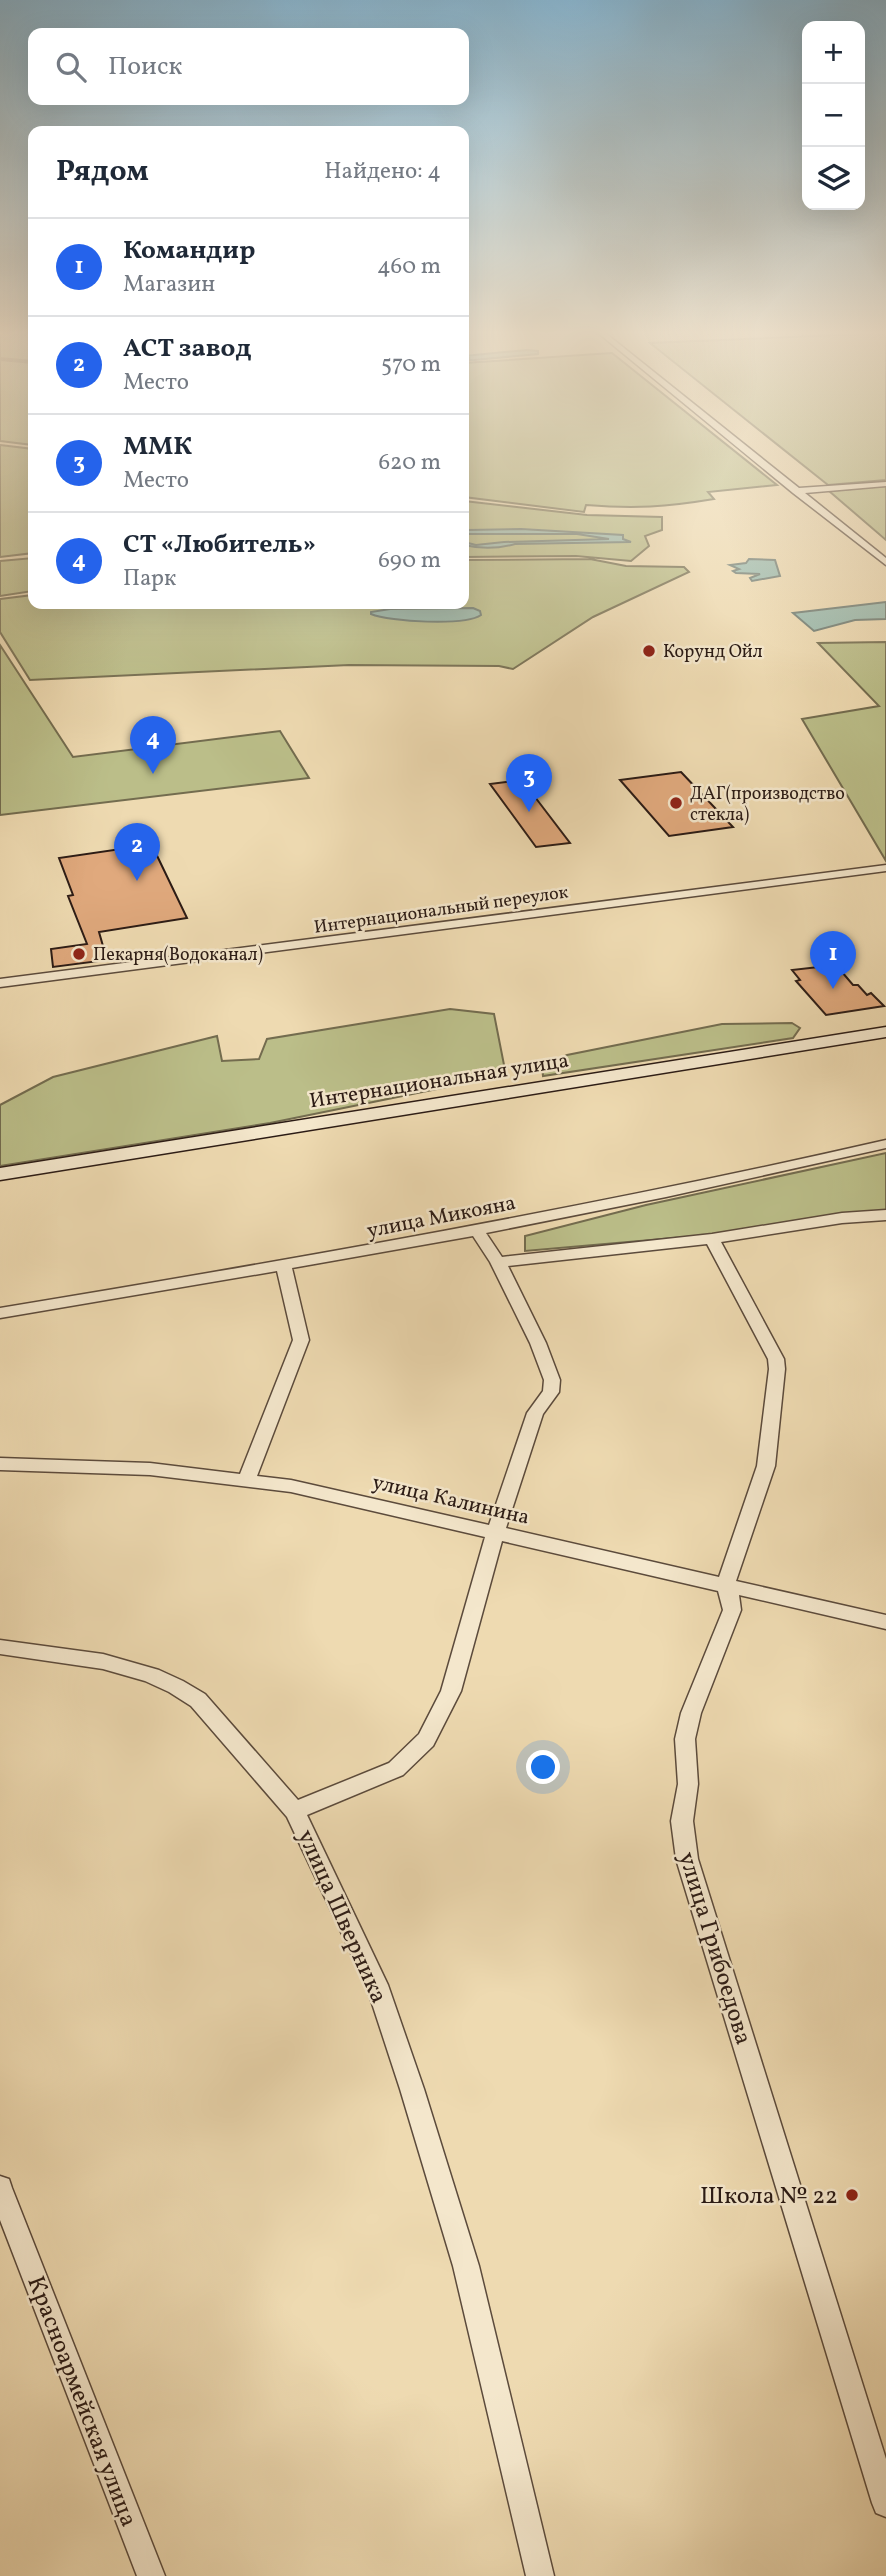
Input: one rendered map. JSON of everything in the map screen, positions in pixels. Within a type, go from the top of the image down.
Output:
[{"type":"main road","name":"Интернациональная улица","points":[[0,1174],[886,1032]]},
{"type":"street","points":[[748,452],[886,562]]},
{"type":"street","points":[[796,491],[886,484]]},
{"type":"street","name":"Интернациональный переулок","points":[[0,983],[886,868]]},
{"type":"street","name":"улица Микояна","points":[[0,1313],[478,1232],[736,1180],[886,1144]]},
{"type":"street","points":[[499,1262],[712,1239],[842,1218],[886,1215]]},
{"type":"street","name":"улица Шверника","points":[[478,1232],[499,1262],[538,1343],[552,1380],[551,1392],[535,1413],[495,1533],[451,1691],[426,1740],[396,1769],[295,1811],[377,1985],[412,2089],[466,2266],[540,2576]]},
{"type":"street","name":"улица Грибоедова","points":[[712,1239],[776,1359],[777,1369],[766,1466],[725,1586],[732,1610],[691,1713],[685,1739],[688,1784],[682,1821],[687,1859],[886,2502]]},
{"type":"street","points":[[246,1481],[301,1340],[284,1266]]},
{"type":"street","name":"улица Калинина","points":[[0,1464],[150,1469],[317,1491],[886,1622]]},
{"type":"street","points":[[0,1647],[117,1664],[146,1672],[178,1686],[198,1700],[295,1811]]},
{"type":"street","name":"Красноармейская улица","points":[[0,2188],[151,2576]]},
{"type":"green space","points":[[0,452],[28,452],[28,554],[0,557]]},
{"type":"green space","points":[[469,452],[736,452],[777,485],[708,492],[714,499],[681,504],[635,507],[586,505],[584,512],[469,498]]},
{"type":"green space","points":[[787,452],[886,452],[886,480],[828,485]]},
{"type":"green space","points":[[886,486],[886,540],[829,491]]},
{"type":"green space","points":[[469,502],[587,515],[662,517],[662,530],[645,536],[649,546],[631,561],[576,556],[469,557]]},
{"type":"green space","points":[[28,558],[28,592],[0,596],[0,561]]},
{"type":"green space","points":[[590,559],[626,566],[684,567],[689,572],[593,617],[513,669],[499,666],[349,665],[30,680],[0,632],[0,599],[28,596],[28,609],[469,609],[469,560]]},
{"type":"green space","points":[[886,642],[886,861],[802,719],[879,706],[818,643]]},
{"type":"green space","points":[[0,645],[73,757],[280,731],[309,778],[0,815]]},
{"type":"green space","points":[[450,1009],[494,1014],[506,1075],[270,1123],[0,1166],[0,1105],[53,1077],[217,1036],[222,1061],[259,1059],[267,1039]]},
{"type":"green space","points":[[792,1023],[800,1028],[793,1038],[543,1076],[542,1067],[567,1055],[722,1024]]},
{"type":"green space","points":[[886,1153],[886,1211],[708,1235],[525,1251],[525,1236],[646,1205]]},
{"type":"water","points":[[521,529],[623,535],[623,539],[631,542],[515,544],[489,548],[469,546],[469,543],[609,539],[577,534],[469,534],[469,530]]},
{"type":"water","points":[[749,559],[775,560],[780,576],[752,581],[750,578],[760,574],[733,571],[739,569],[730,565],[746,563]]},
{"type":"water","points":[[886,602],[886,619],[855,620],[814,631],[793,613]]},
{"type":"water","points":[[469,608],[480,611],[481,615],[460,621],[427,622],[371,614],[390,609]]},
{"type":"building","name":"ДАГ(производство стекла)","points":[[681,772],[733,827],[669,836],[620,780]]},
{"type":"building","points":[[522,780],[570,843],[536,847],[490,784]]},
{"type":"building","points":[[149,839],[187,918],[99,932],[107,960],[53,967],[51,949],[87,944],[68,896],[73,895],[59,858],[128,848],[126,843]]},
{"type":"building","points":[[836,965],[853,985],[858,985],[867,995],[871,993],[884,1006],[826,1015],[796,981],[800,980],[792,970]]},
{"type":"place","name":"Корунд Ойл","points":[[649,651]]},
{"type":"place","name":"СТ «Любитель»","points":[[153,774]]},
{"type":"place","name":"ДАГ(производство стекла)","points":[[676,803]]},
{"type":"place","name":"ММК","points":[[529,812]]},
{"type":"place","name":"АСТ завод","points":[[137,881]]},
{"type":"place","name":"Пекарня(Водоканал)","points":[[79,954]]},
{"type":"place","name":"Командир","points":[[833,989]]},
{"type":"place","name":"Школа № 22","points":[[852,2195]]}]
